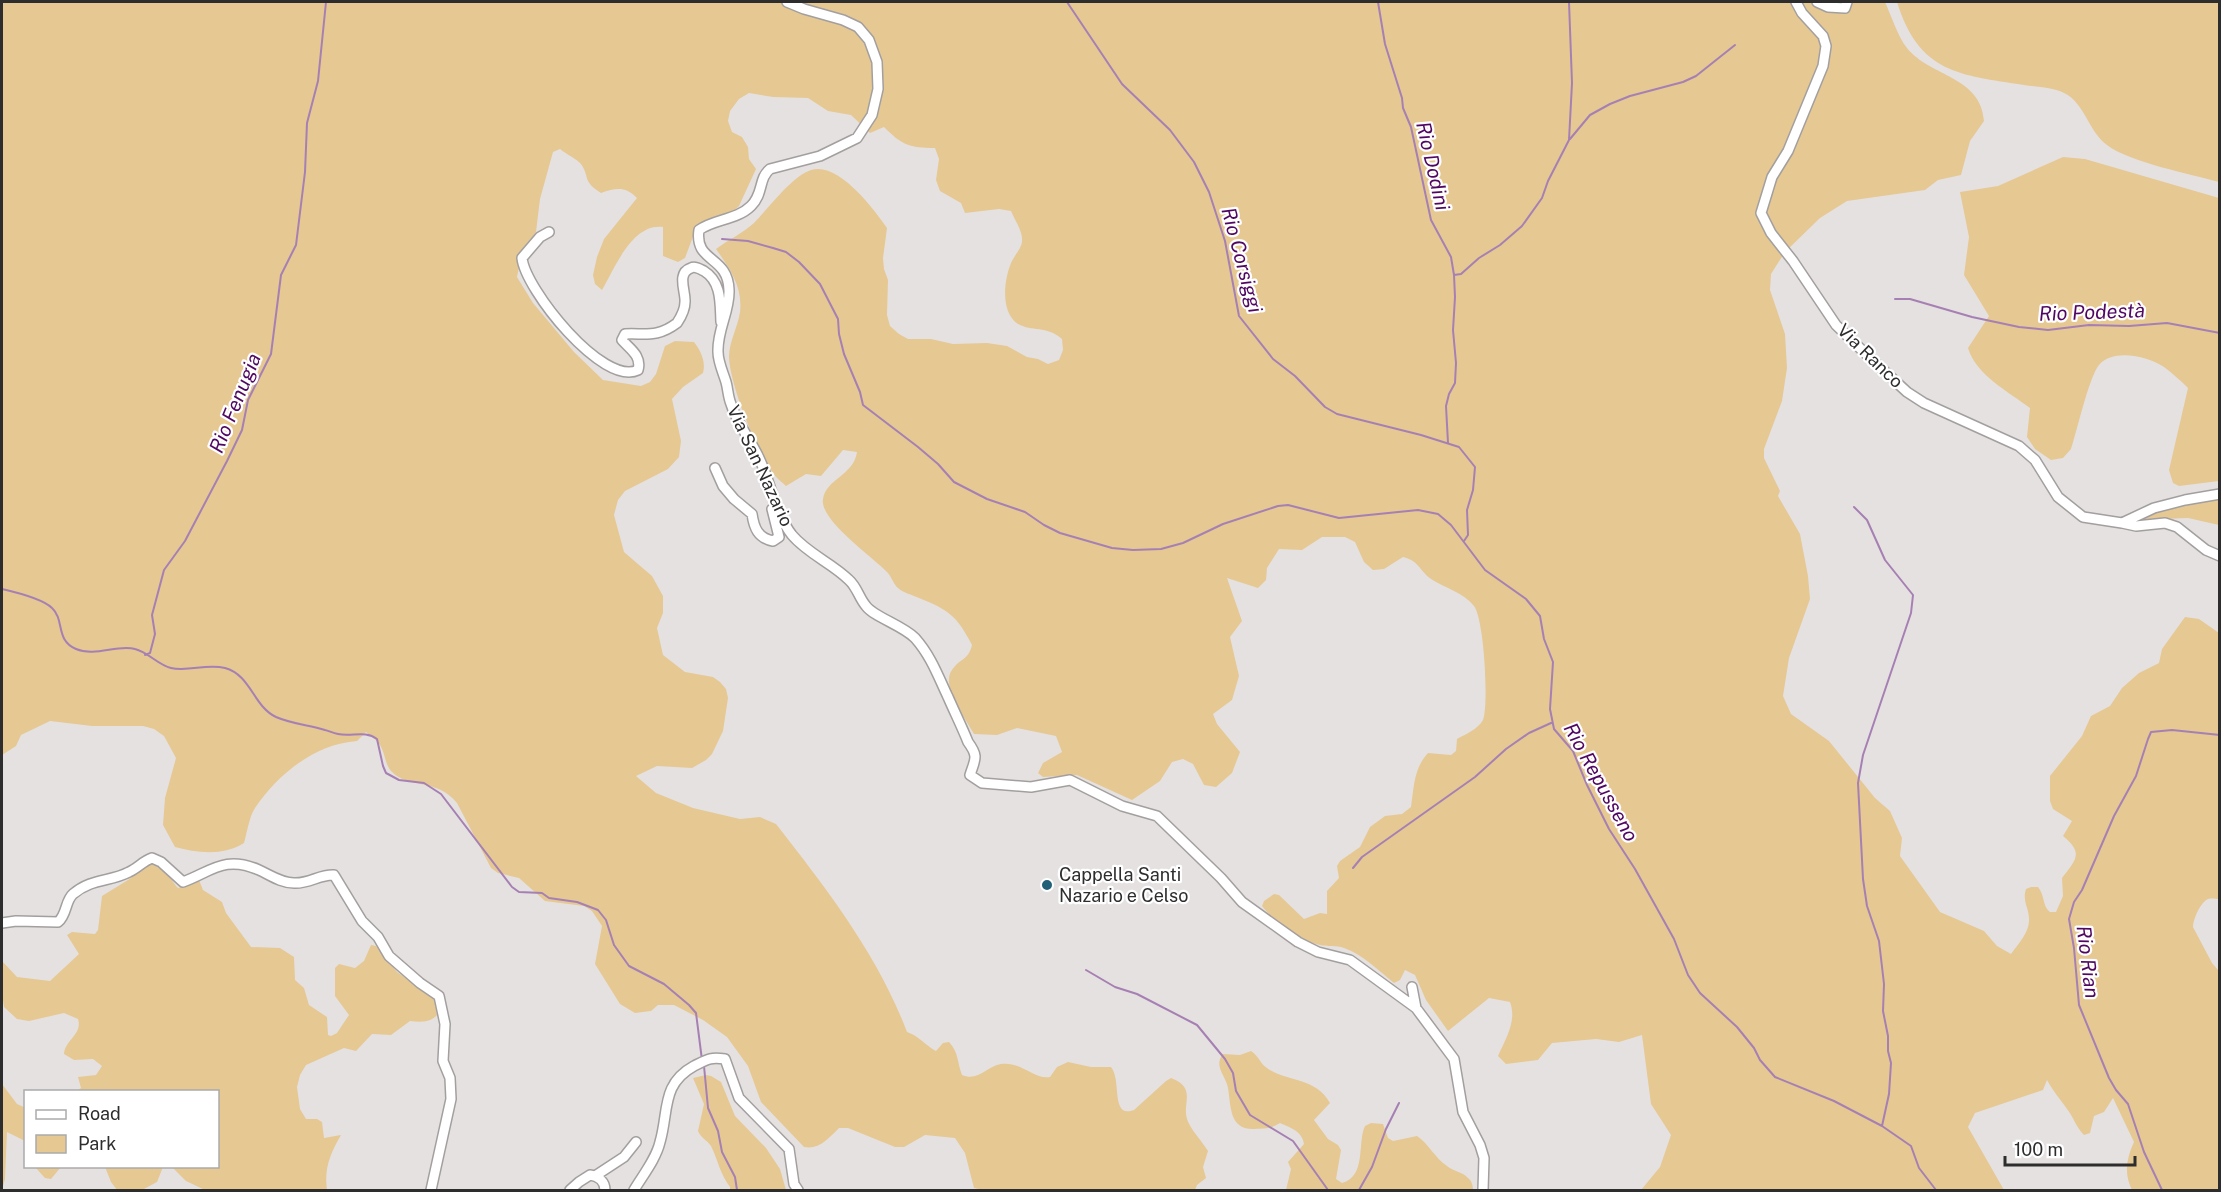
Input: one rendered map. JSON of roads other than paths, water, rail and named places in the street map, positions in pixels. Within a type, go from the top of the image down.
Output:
[{"type":"street","name":"Via San Nazario","points":[[788,2],[858,27],[869,40],[877,62],[878,89],[872,115],[858,138],[820,156],[770,169],[764,174],[759,197],[750,207],[742,213],[706,224],[699,230],[697,241],[699,247],[728,275],[728,309],[717,353],[728,388],[730,404],[764,468],[780,516],[793,536],[848,579],[869,609],[897,624],[914,638],[934,664],[963,726],[968,742],[975,751],[976,759],[970,775],[982,783],[1030,787],[1070,780],[1122,806],[1157,816],[1251,909],[1308,947],[1318,952],[1350,960],[1416,1008],[1454,1059],[1463,1112],[1480,1144],[1484,1158],[1483,1191]]},
{"type":"street","name":"Via Ranco","points":[[1796,2],[1802,13],[1823,36],[1826,46],[1822,66],[1792,141],[1764,197],[1761,213],[1771,233],[1793,261],[1836,325],[1907,392],[1951,417],[1994,433],[2019,446],[2036,460],[2058,497],[2083,517],[2122,523]]},
{"type":"street","points":[[1817,2],[1828,7],[1845,8],[1846,2]]},
{"type":"street","points":[[549,232],[540,237],[522,258],[522,264],[537,292],[555,316],[586,351],[612,367],[629,373],[638,370],[640,365],[636,355],[623,341],[623,335],[627,333],[638,336],[660,332],[677,323],[685,303],[683,275],[689,268],[702,270],[714,280],[718,289],[722,329]]},
{"type":"street","points":[[715,468],[723,486],[752,514],[756,530],[764,539],[773,541],[779,537],[770,502],[769,486]]},
{"type":"street","points":[[2122,523],[2154,508],[2220,494]]},
{"type":"street","points":[[2122,523],[2136,525],[2165,523],[2177,526],[2206,550],[2220,556]]},
{"type":"street","points":[[2,923],[58,922],[63,918],[70,897],[76,891],[98,880],[129,872],[152,858],[161,862],[183,882],[214,866],[226,864],[250,867],[292,883],[310,882],[326,875],[334,875],[362,921],[378,937],[389,956],[439,996],[445,1024],[443,1061],[450,1077],[451,1099],[431,1191]]},
{"type":"street","points":[[1412,987],[1416,1008]]},
{"type":"street","points":[[634,1191],[660,1143],[668,1099],[674,1082],[685,1071],[711,1057],[724,1059],[739,1098],[789,1149],[794,1184],[798,1191]]},
{"type":"street","points":[[570,1191],[585,1178],[596,1176],[624,1157],[636,1142]]},
{"type":"street","points":[[596,1176],[604,1183],[605,1191]]},
{"type":"waterway","name":"Rio Fenugia","points":[[145,655],[150,653],[155,634],[152,615],[164,570],[185,541],[227,461],[242,430],[248,400],[271,354],[281,275],[296,245],[305,172],[307,123],[318,81],[326,2]]},
{"type":"waterway","name":"Rio Corsiggi","points":[[1067,2],[1122,84],[1170,130],[1194,162],[1209,192],[1225,241],[1239,316],[1273,359],[1295,376],[1325,407],[1337,414],[1459,447],[1475,467],[1473,490],[1467,510],[1468,535],[1464,541]]},
{"type":"waterway","name":"Rio Dodini","points":[[1378,2],[1385,44],[1403,108],[1411,127],[1431,220],[1451,257],[1454,275],[1453,330],[1456,363],[1455,383],[1446,406],[1448,443]]},
{"type":"waterway","points":[[1454,275],[1461,274],[1522,226],[1542,198],[1569,140],[1572,83],[1569,2]]},
{"type":"waterway","points":[[1570,139],[1590,115],[1630,96],[1683,82],[1696,76],[1735,45]]},
{"type":"waterway","name":"Rio Repusseno","points":[[722,239],[748,241],[773,248],[786,252],[799,262],[820,284],[838,319],[844,354],[863,405],[918,447],[954,482],[987,499],[1025,512],[1060,533],[1112,548],[1161,549],[1183,543],[1223,524],[1278,506],[1288,505],[1339,518],[1418,510],[1438,514],[1451,525],[1485,570],[1526,599],[1540,616],[1544,639],[1553,662],[1550,709],[1554,729],[1573,751],[1609,829],[1635,869],[1674,939],[1688,975],[1700,993],[1737,1027],[1775,1077],[1834,1101],[1882,1126],[1911,1146],[1919,1168],[1936,1190]]},
{"type":"waterway","name":"Rio Podestà","points":[[1895,299],[1910,299],[1972,317],[2019,327],[2048,330],[2089,325],[2129,326],[2167,323],[2220,333]]},
{"type":"waterway","points":[[1854,507],[1867,520],[1885,560],[1913,595],[1911,613],[1863,755],[1858,783],[1863,879],[1867,906],[1879,941],[1884,984],[1883,1011],[1891,1063],[1889,1094],[1882,1126]]},
{"type":"waterway","points":[[2,589],[36,599],[52,608],[56,613],[65,640],[76,649],[91,652],[128,648],[140,651],[171,668],[212,666],[225,668],[241,677],[262,706],[276,717],[338,734],[363,734],[377,739],[386,773],[399,780],[424,783],[441,794],[512,887],[519,892],[542,893],[549,898],[577,902],[598,910],[606,920],[614,945],[629,966],[664,984],[696,1013],[702,1060]]},
{"type":"waterway","points":[[1353,868],[1362,857],[1475,777],[1506,749],[1529,733],[1551,723]]},
{"type":"waterway","name":"Rio Rian","points":[[2162,1190],[2144,1152],[2128,1104],[2109,1078],[2079,1005],[2069,919],[2074,902],[2082,890],[2114,816],[2136,776],[2151,732],[2172,730],[2220,735]]},
{"type":"waterway","points":[[1086,970],[1115,987],[1137,994],[1197,1025],[1225,1059],[1233,1073],[1236,1091],[1250,1115],[1293,1141],[1328,1190]]},
{"type":"waterway","points":[[704,1066],[708,1108],[718,1131],[722,1152],[735,1177],[737,1190]]},
{"type":"waterway","points":[[1359,1190],[1372,1167],[1386,1129],[1399,1103]]},
{"type":"place","name":"Cappella Santi Nazario e Celso","points":[[1047,885]]}]
